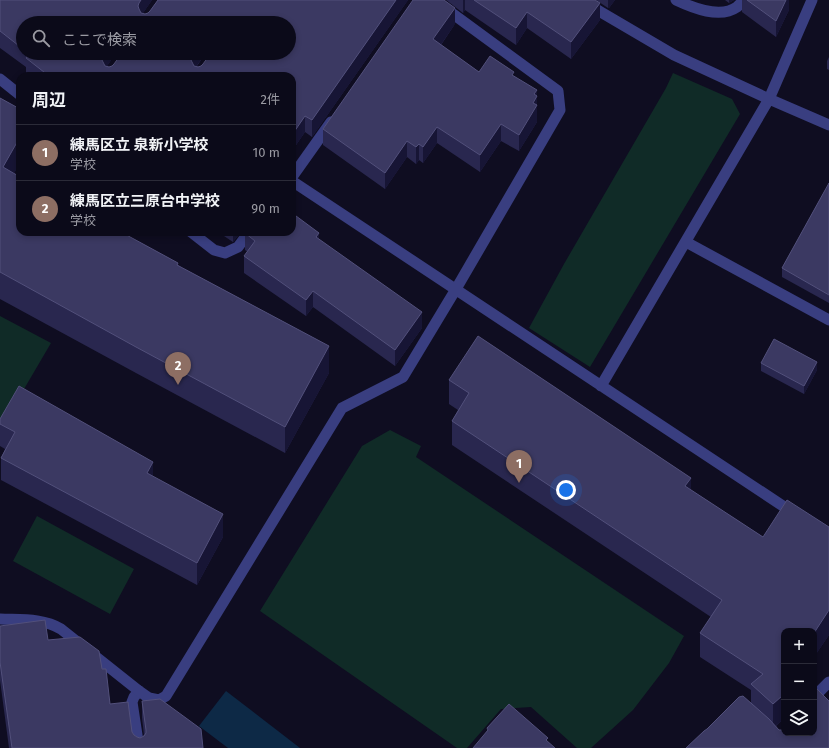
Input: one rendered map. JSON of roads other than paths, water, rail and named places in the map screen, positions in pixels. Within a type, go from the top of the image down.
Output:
[{"type":"street","points":[[0,619],[42,621],[53,624],[149,698],[158,700],[166,696],[342,408],[403,377],[560,110],[558,91],[434,0]]},
{"type":"street","points":[[583,0],[674,55],[768,99],[829,125]]},
{"type":"street","points":[[676,0],[690,7],[708,12],[726,11],[737,7],[744,0]]},
{"type":"street","points":[[601,386],[768,99],[812,0]]},
{"type":"street","points":[[0,79],[16,92]]},
{"type":"street","points":[[296,171],[336,114]]},
{"type":"street","points":[[296,184],[803,520]]},
{"type":"street","points":[[196,236],[214,250],[225,253],[238,247],[246,236]]},
{"type":"street","points":[[686,242],[829,320]]},
{"type":"street","points":[[817,694],[829,682]]},
{"type":"street","points":[[139,691],[132,702],[139,748]]},
{"type":"water","points":[[226,691],[300,748],[228,748],[199,726]]},
{"type":"place","name":"練馬区立三原台中学校","points":[[178,385]]},
{"type":"place","name":"練馬区立 泉新小学校","points":[[519,483]]}]
